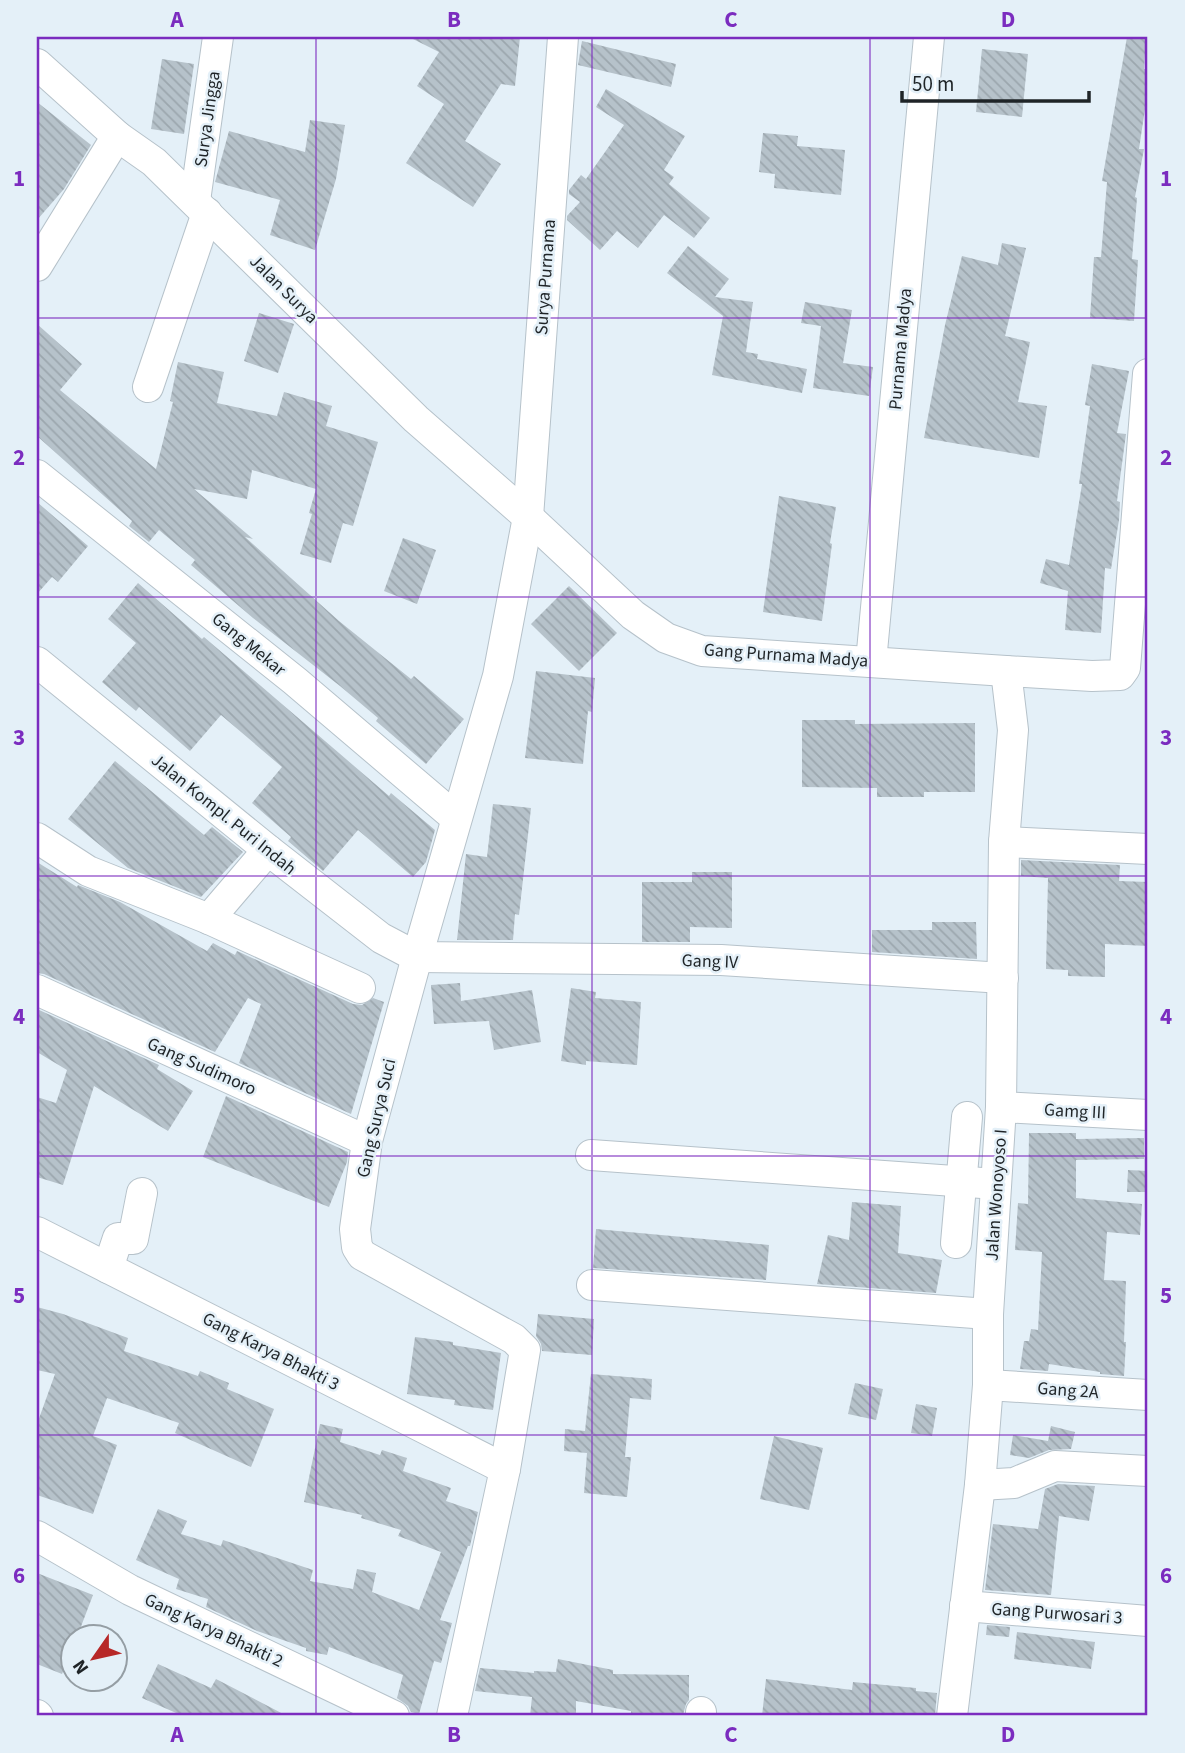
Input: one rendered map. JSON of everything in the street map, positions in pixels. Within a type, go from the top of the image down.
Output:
[{"type":"street","name":"Surya Jingga","points":[[148,387],[201,207],[219,37]]},
{"type":"street","name":"Surya Purnama","points":[[528,517],[563,37]]},
{"type":"street","name":"Purnama Madya","points":[[871,662],[929,37]]},
{"type":"street","name":"Jalan Surya","points":[[37,64],[117,136],[154,162],[416,419],[528,517]]},
{"type":"street","points":[[37,266],[117,136]]},
{"type":"street","name":"Gang Purnama Madya","points":[[528,517],[634,615],[666,639],[702,651],[1093,676],[1120,675],[1125,668],[1148,374]]},
{"type":"street","name":"Gang Mekar","points":[[37,475],[295,681],[456,818]]},
{"type":"street","name":"Gang Surya Suci","points":[[452,1716],[505,1469],[526,1350],[514,1339],[359,1251],[355,1229],[367,1141],[498,676],[528,517]]},
{"type":"street","name":"Jalan Kompl. Puri Indah","points":[[37,662],[381,938],[417,957]]},
{"type":"street","name":"Jalan Wonoyoso I","points":[[952,1716],[980,1485],[988,1385],[988,1314],[1001,1107],[1004,842],[1013,730],[1006,671]]},
{"type":"street","points":[[37,838],[88,871],[209,919],[360,988]]},
{"type":"street","points":[[1004,842],[1148,849]]},
{"type":"street","points":[[209,919],[268,850]]},
{"type":"street","name":"Gang IV","points":[[417,957],[721,960],[1003,978]]},
{"type":"street","name":"Gang Sudimoro","points":[[37,990],[367,1141]]},
{"type":"street","name":"Gamg III","points":[[1001,1107],[1148,1115]]},
{"type":"street","points":[[956,1243],[967,1117]]},
{"type":"street","points":[[591,1155],[996,1184]]},
{"type":"street","points":[[108,1268],[118,1238],[133,1239],[142,1193]]},
{"type":"street","name":"Gang Karya Bhakti 3","points":[[37,1233],[505,1469]]},
{"type":"street","points":[[592,1285],[988,1314]]},
{"type":"street","name":"Gang 2A","points":[[988,1385],[1148,1395]]},
{"type":"street","points":[[980,1485],[1014,1483],[1055,1466],[1148,1471]]},
{"type":"street","name":"Gang Karya Bhakti 2","points":[[37,1536],[130,1590],[394,1716]]},
{"type":"street","name":"Gang Purwosari 3","points":[[965,1606],[1148,1621]]},
{"type":"building","points":[[409,37],[520,37],[515,86],[501,84],[465,141],[501,164],[473,207],[406,163],[444,104],[417,86],[439,52]]},
{"type":"building","points":[[1127,37],[1146,37],[1144,69],[1148,69],[1148,89],[1139,149],[1144,149],[1135,197],[1132,259],[1138,260],[1134,321],[1090,318],[1094,257],[1101,257],[1107,182],[1102,181]]},
{"type":"building","points":[[582,41],[676,64],[671,87],[578,65]]},
{"type":"building","points":[[982,49],[1028,54],[1022,117],[976,112]]},
{"type":"building","points":[[162,59],[194,64],[184,134],[151,129]]},
{"type":"building","points":[[606,89],[685,136],[664,170],[674,177],[669,184],[710,218],[694,238],[664,215],[638,248],[617,231],[600,250],[567,220],[567,216],[580,202],[569,194],[569,190],[581,175],[586,179],[624,125],[596,107]]},
{"type":"building","points":[[37,102],[91,145],[64,189],[37,220]]},
{"type":"building","points":[[310,120],[345,125],[336,179],[315,250],[270,235],[280,200],[215,182],[229,131],[305,152]]},
{"type":"building","points":[[763,133],[798,136],[797,146],[845,150],[841,195],[774,188],[775,174],[759,172]]},
{"type":"building","points":[[1002,243],[1026,248],[1005,336],[1030,342],[1018,402],[1047,406],[1039,458],[924,438],[945,325],[962,256],[998,265]]},
{"type":"building","points":[[688,246],[729,279],[715,297],[753,302],[746,352],[758,354],[757,359],[807,369],[802,393],[712,375],[723,316],[667,273]]},
{"type":"building","points":[[805,302],[852,310],[843,363],[873,367],[869,396],[813,388],[821,326],[801,323]]},
{"type":"building","points":[[259,313],[294,324],[278,373],[244,361]]},
{"type":"building","points":[[37,324],[82,364],[60,390],[156,469],[173,402],[170,401],[178,362],[224,372],[217,403],[277,416],[284,392],[332,406],[326,426],[378,442],[353,526],[343,523],[331,563],[300,554],[316,489],[252,470],[247,499],[194,489],[253,539],[245,537],[339,621],[411,679],[414,676],[464,719],[426,764],[376,721],[378,718],[191,565],[195,560],[159,530],[149,542],[129,526],[132,521],[37,436]]},
{"type":"building","points":[[1092,364],[1129,371],[1117,433],[1126,434],[1117,501],[1120,502],[1119,520],[1111,569],[1105,568],[1101,633],[1065,630],[1068,591],[1040,583],[1046,559],[1069,565],[1082,484],[1079,484],[1090,406],[1085,405]]},
{"type":"building","points":[[779,496],[836,507],[822,621],[763,612]]},
{"type":"building","points":[[37,502],[88,546],[58,582],[52,577],[37,594]]},
{"type":"building","points":[[403,538],[436,550],[417,604],[384,591]]},
{"type":"building","points":[[138,583],[389,796],[391,793],[435,830],[426,862],[413,877],[358,830],[323,871],[288,841],[291,837],[252,803],[282,767],[221,715],[190,751],[139,707],[136,711],[102,682],[136,643],[108,619]]},
{"type":"building","points":[[569,586],[617,633],[579,671],[531,624]]},
{"type":"building","points":[[536,671],[595,678],[592,712],[588,711],[583,764],[525,758]]},
{"type":"building","points":[[802,720],[855,720],[855,724],[975,723],[975,792],[924,792],[924,797],[877,797],[877,788],[802,787]]},
{"type":"building","points":[[115,761],[204,835],[212,827],[243,852],[201,897],[128,868],[68,819]]},
{"type":"building","points":[[493,804],[531,808],[519,915],[515,914],[513,940],[457,940],[466,854],[487,857]]},
{"type":"building","points":[[1021,860],[1120,865],[1119,881],[1148,882],[1148,946],[1105,944],[1105,977],[1068,976],[1068,970],[1046,969],[1048,878],[1021,876]]},
{"type":"building","points":[[37,862],[77,887],[78,885],[120,902],[207,951],[213,943],[235,955],[237,951],[353,1004],[362,1005],[373,998],[384,1002],[351,1114],[239,1063],[261,1004],[248,998],[215,1052],[37,973]]},
{"type":"building","points":[[692,872],[732,872],[732,928],[690,927],[690,942],[642,942],[642,882],[692,882]]},
{"type":"building","points":[[932,922],[976,922],[977,959],[872,952],[872,930],[932,930]]},
{"type":"building","points":[[460,983],[461,1001],[532,990],[541,1042],[494,1050],[489,1021],[434,1024],[431,985]]},
{"type":"building","points":[[571,988],[596,992],[595,998],[641,1002],[637,1065],[586,1061],[586,1065],[561,1061]]},
{"type":"building","points":[[37,1009],[159,1065],[157,1069],[193,1091],[168,1131],[94,1086],[63,1185],[37,1177],[37,1097],[56,1103],[67,1070],[37,1052]]},
{"type":"building","points":[[226,1096],[348,1152],[347,1162],[329,1207],[203,1157]]},
{"type":"building","points":[[1029,1133],[1076,1133],[1076,1139],[1144,1138],[1144,1159],[1076,1160],[1076,1198],[1142,1204],[1140,1235],[1107,1232],[1104,1280],[1126,1281],[1124,1376],[1049,1364],[1048,1371],[1020,1369],[1024,1341],[1029,1341],[1031,1329],[1038,1330],[1042,1252],[1015,1250],[1018,1203],[1028,1204]]},
{"type":"building","points":[[1128,1170],[1148,1171],[1148,1192],[1127,1192]]},
{"type":"building","points":[[852,1202],[901,1206],[898,1253],[942,1260],[936,1293],[817,1284],[828,1235],[849,1240]]},
{"type":"building","points":[[596,1229],[769,1245],[766,1280],[593,1268]]},
{"type":"building","points":[[37,1307],[128,1338],[124,1351],[198,1376],[200,1371],[229,1383],[227,1389],[274,1409],[251,1467],[175,1433],[179,1423],[107,1398],[93,1436],[117,1445],[93,1514],[37,1495],[37,1424],[55,1374],[37,1370]]},
{"type":"building","points":[[538,1314],[594,1319],[592,1355],[542,1351],[536,1336]]},
{"type":"building","points":[[415,1337],[501,1353],[493,1410],[454,1405],[455,1400],[407,1394]]},
{"type":"building","points":[[591,1374],[652,1379],[651,1400],[630,1398],[625,1457],[631,1457],[627,1497],[584,1493],[587,1453],[564,1451],[565,1429],[585,1431]]},
{"type":"building","points":[[855,1383],[883,1389],[876,1420],[848,1414]]},
{"type":"building","points":[[916,1404],[937,1408],[932,1436],[911,1433]]},
{"type":"building","points":[[320,1424],[343,1429],[340,1442],[380,1455],[382,1450],[407,1458],[403,1471],[451,1488],[446,1501],[478,1512],[470,1546],[440,1620],[452,1623],[441,1663],[434,1661],[419,1714],[411,1712],[408,1706],[397,1698],[403,1675],[329,1647],[327,1655],[306,1651],[306,1648],[257,1631],[206,1607],[208,1599],[176,1589],[179,1579],[136,1560],[158,1509],[187,1521],[181,1534],[221,1546],[223,1540],[313,1570],[310,1581],[353,1589],[357,1569],[376,1573],[372,1592],[419,1610],[441,1552],[398,1536],[401,1530],[361,1518],[362,1515],[304,1502]]},
{"type":"building","points":[[1051,1426],[1075,1432],[1071,1449],[1049,1450],[1029,1458],[1010,1455],[1013,1435],[1048,1441]]},
{"type":"building","points":[[774,1436],[823,1448],[809,1510],[760,1499]]},
{"type":"building","points":[[1058,1484],[1095,1486],[1089,1521],[1059,1516],[1051,1595],[985,1590],[993,1524],[1038,1529],[1045,1489]]},
{"type":"building","points":[[37,1573],[93,1595],[82,1624],[60,1624],[60,1673],[37,1664]]},
{"type":"building","points":[[987,1625],[1010,1627],[1009,1637],[986,1635]]},
{"type":"building","points":[[1017,1632],[1095,1642],[1091,1669],[1014,1659]]},
{"type":"building","points":[[558,1659],[613,1670],[613,1674],[689,1675],[689,1700],[683,1715],[631,1714],[631,1711],[576,1701],[576,1716],[530,1716],[532,1697],[475,1691],[480,1668],[534,1673],[556,1672]]},
{"type":"building","points":[[158,1664],[211,1688],[216,1679],[287,1716],[183,1716],[142,1698]]},
{"type":"building","points":[[766,1679],[852,1690],[853,1682],[916,1688],[916,1691],[937,1693],[935,1716],[762,1716]]}]
